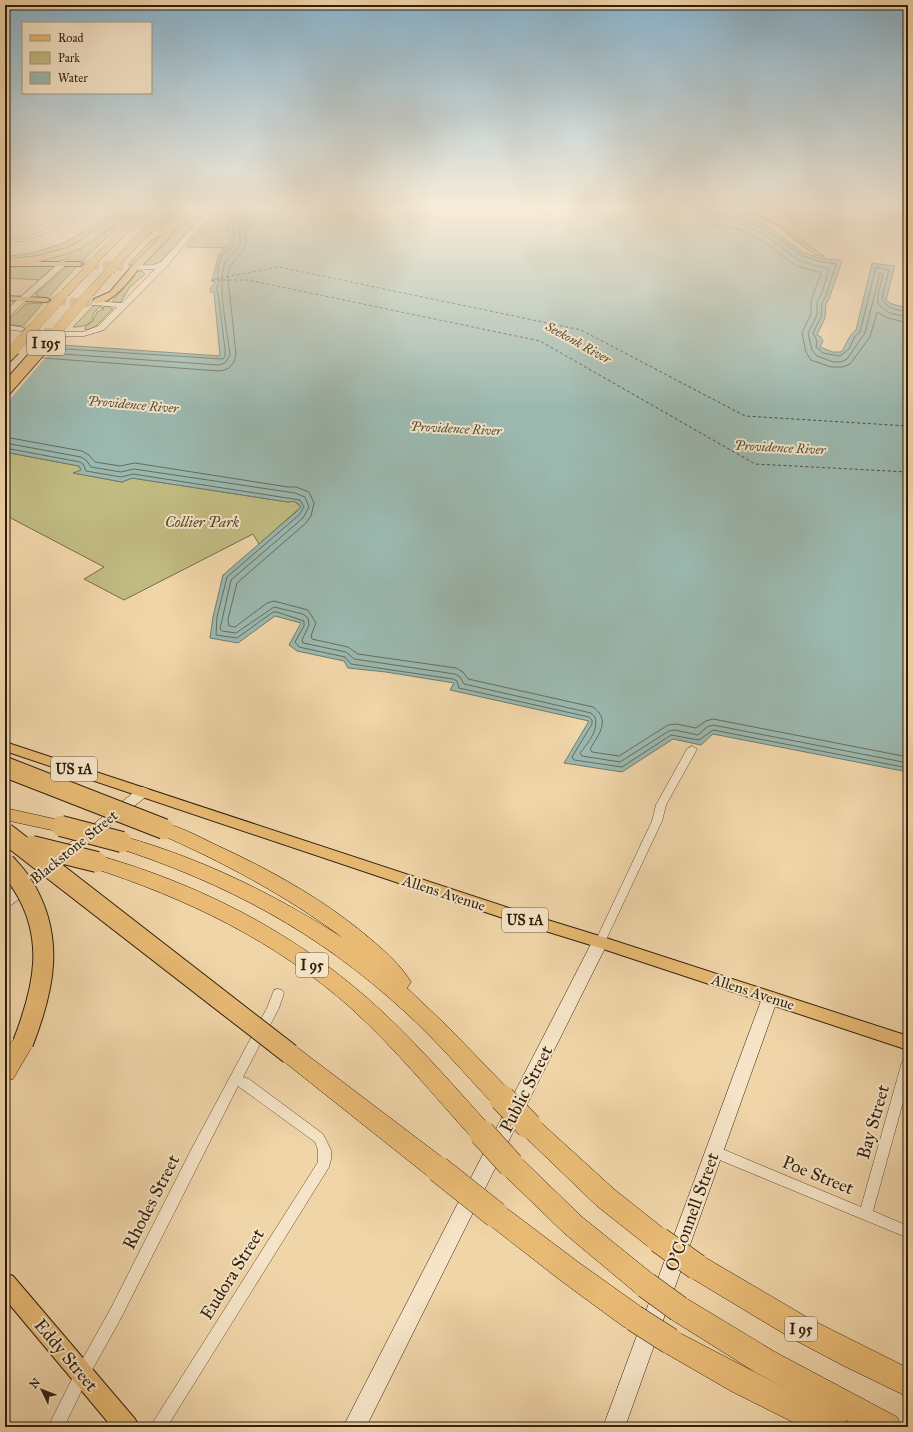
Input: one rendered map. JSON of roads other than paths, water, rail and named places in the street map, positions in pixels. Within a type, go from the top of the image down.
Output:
[{"type":"highway","name":"I 195","points":[[5,358],[63,295],[79,275]]},
{"type":"highway","name":"I 195","points":[[5,390],[93,300],[108,275]]},
{"type":"highway","points":[[5,767],[164,829],[260,874],[298,897],[348,932],[397,979],[433,1025]]},
{"type":"highway","name":"I 95","points":[[5,814],[61,826],[122,842],[164,856],[208,873],[301,920],[371,970],[433,1025],[530,1126],[606,1198],[659,1240],[736,1292],[790,1323],[908,1383]]},
{"type":"highway","points":[[5,833],[496,1215],[574,1275],[634,1318],[670,1341],[742,1381],[834,1427]]},
{"type":"highway","name":"I 95","points":[[5,841],[97,862],[151,880],[203,901],[258,929],[309,962],[343,988],[376,1018],[409,1052],[511,1165],[573,1225],[646,1285],[679,1309],[771,1366],[887,1427]]},
{"type":"highway","points":[[5,863],[20,879],[32,899],[40,921],[45,947],[45,961],[41,992],[31,1024],[5,1072]]},
{"type":"main road","points":[[93,300],[113,294],[125,275]]},
{"type":"main road","points":[[5,298],[46,300]]},
{"type":"main road","name":"Allens Avenue","points":[[5,746],[506,914],[600,942],[908,1043]]},
{"type":"main road","name":"Eddy Street","points":[[5,1283],[127,1427]]},
{"type":"street","points":[[5,316],[52,275]]},
{"type":"street","points":[[68,334],[88,333],[101,328],[153,275]]},
{"type":"street","points":[[93,300],[124,305]]},
{"type":"street","points":[[5,327],[20,329]]},
{"type":"street","name":"Public Street","points":[[354,1427],[600,942],[658,821],[661,805],[692,749]]},
{"type":"street","name":"Blackstone Street","points":[[5,902],[143,792]]},
{"type":"street","name":"Rhodes Street","points":[[56,1427],[82,1374],[115,1315],[235,1079],[273,1008],[278,993]]},
{"type":"street","name":"O'Connell Street","points":[[614,1427],[770,998]]},
{"type":"street","name":"Bay Street","points":[[866,1214],[908,1062]]},
{"type":"street","name":"Eudora Street","points":[[158,1427],[324,1163],[326,1156],[325,1149],[319,1138],[245,1083],[235,1079]]},
{"type":"street","name":"Poe Street","points":[[714,1152],[908,1232]]},
{"type":"water","points":[[837,275],[826,304],[825,318],[817,335],[821,337],[823,341],[820,347],[833,352],[841,352],[851,334],[856,330],[869,275],[893,275],[886,300],[892,304],[908,308],[908,772],[713,734],[701,745],[673,739],[622,772],[564,763],[589,721],[450,690],[454,683],[386,672],[348,668],[344,661],[297,651],[289,645],[301,623],[275,616],[238,643],[210,638],[213,617],[223,575],[301,507],[294,502],[132,478],[122,482],[73,473],[81,470],[79,466],[5,452],[5,341],[220,356],[214,292],[211,292],[210,289],[215,282],[211,281],[214,276]]},
{"type":"tunnel","points":[[46,300],[87,303],[97,301]]},
{"type":"tunnel","points":[[21,329],[67,334]]},
{"type":"water label","name":"Seekonk River","points":[[578,343]]},
{"type":"water label","name":"Providence River","points":[[133,405]]},
{"type":"water label","name":"Providence River","points":[[456,429]]},
{"type":"water label","name":"Providence River","points":[[780,448]]},
{"type":"park label","name":"Collier Park","points":[[202,522]]}]
